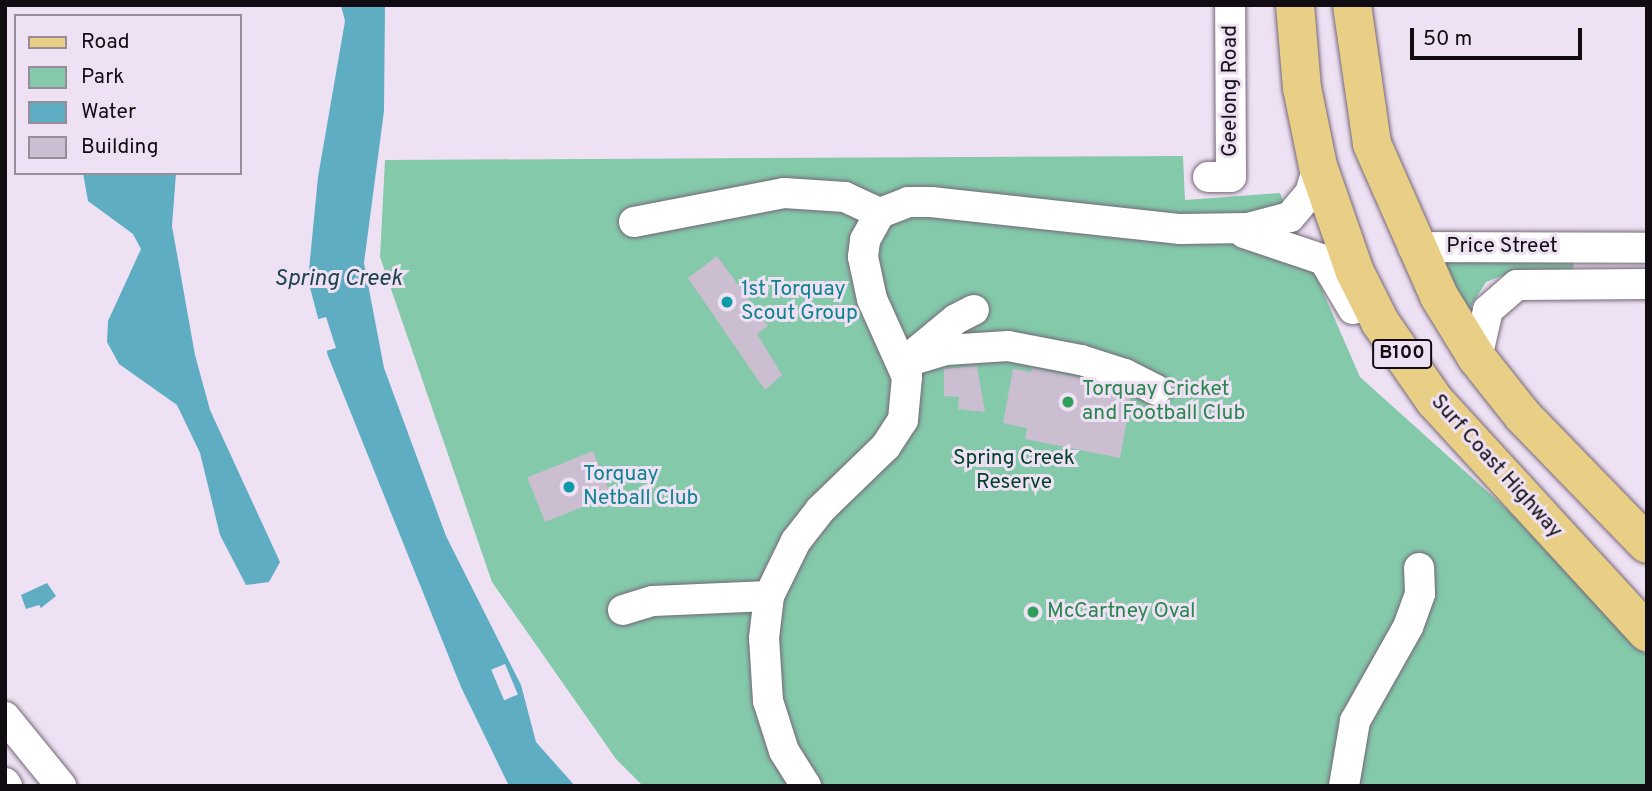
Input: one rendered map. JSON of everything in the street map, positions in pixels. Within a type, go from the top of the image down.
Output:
[{"type":"main road","name":"Surf Coast Highway","points":[[1295,5],[1302,88],[1318,166],[1355,272],[1380,322],[1431,395],[1647,632]]},
{"type":"main road","name":"B100","points":[[1352,5],[1372,144],[1413,247],[1477,358],[1523,416],[1647,544]]},
{"type":"street","name":"Geelong Road","points":[[1230,5],[1231,177]]},
{"type":"street","points":[[1223,230],[1290,217],[1310,193],[1318,166]]},
{"type":"street","points":[[634,222],[784,192],[845,197],[880,213]]},
{"type":"street","points":[[806,786],[785,751],[768,701],[764,638],[769,596],[804,530],[886,446],[903,420],[908,390],[902,363],[865,277],[865,240],[880,213],[908,202],[931,202],[1181,229],[1223,230],[1279,242],[1324,260],[1397,377],[1431,395]]},
{"type":"street","name":"Price Street","points":[[1413,247],[1647,248]]},
{"type":"street","points":[[1591,248],[1596,284]]},
{"type":"street","name":"Price Street","points":[[1477,358],[1485,318],[1505,291],[1526,285],[1647,284]]},
{"type":"street","points":[[902,363],[956,318],[974,310]]},
{"type":"street","points":[[902,363],[946,350],[1009,346],[1093,364],[1156,390]]},
{"type":"street","points":[[1344,786],[1355,721],[1408,628],[1420,594],[1419,568]]},
{"type":"street","points":[[623,610],[653,601],[769,596]]},
{"type":"street","points":[[5,718],[61,786]]},
{"type":"green space","name":"Spring Creek Reserve","points":[[1183,156],[1185,200],[1280,193],[1360,377],[1508,510],[1647,656],[1647,786],[643,786],[616,759],[492,582],[380,257],[385,160]]},
{"type":"green space","points":[[1574,258],[1573,273],[1507,274],[1486,282],[1468,311],[1443,261]]},
{"type":"water","name":"Spring Creek","points":[[341,5],[385,5],[384,111],[364,263],[384,368],[446,536],[521,685],[536,742],[575,786],[509,786],[461,687],[328,356],[308,280],[318,177],[345,21]]},
{"type":"water","points":[[83,175],[176,175],[172,226],[195,355],[210,410],[280,562],[269,582],[246,585],[220,535],[200,453],[177,405],[119,364],[107,342],[108,321],[141,249],[133,234],[88,201]]},
{"type":"water","points":[[47,583],[56,596],[41,608],[39,605],[26,609],[21,595]]},
{"type":"pier","points":[[326,317],[336,348],[323,352],[315,320]]},
{"type":"pier","points":[[505,664],[518,694],[504,700],[491,670]]},
{"type":"building","name":"1st Torquay Scout Group","points":[[717,256],[768,326],[757,334],[782,375],[765,390],[688,278]]},
{"type":"building","points":[[977,366],[985,412],[958,409],[959,397],[944,396],[944,369]]},
{"type":"building","name":"Torquay Cricket and Football Club","points":[[1032,368],[1077,377],[1131,397],[1120,458],[1025,439],[1027,428],[1003,423],[1013,369],[1031,372]]},
{"type":"building","name":"Torquay Netball Club","points":[[593,451],[611,496],[545,522],[527,478]]},
{"type":"place","name":"1st Torquay Scout Group","points":[[727,302]]},
{"type":"place","name":"Torquay Cricket and Football Club","points":[[1068,402]]},
{"type":"place","name":"Torquay Netball Club","points":[[569,487]]},
{"type":"place","name":"McCartney Oval","points":[[1033,612]]}]
